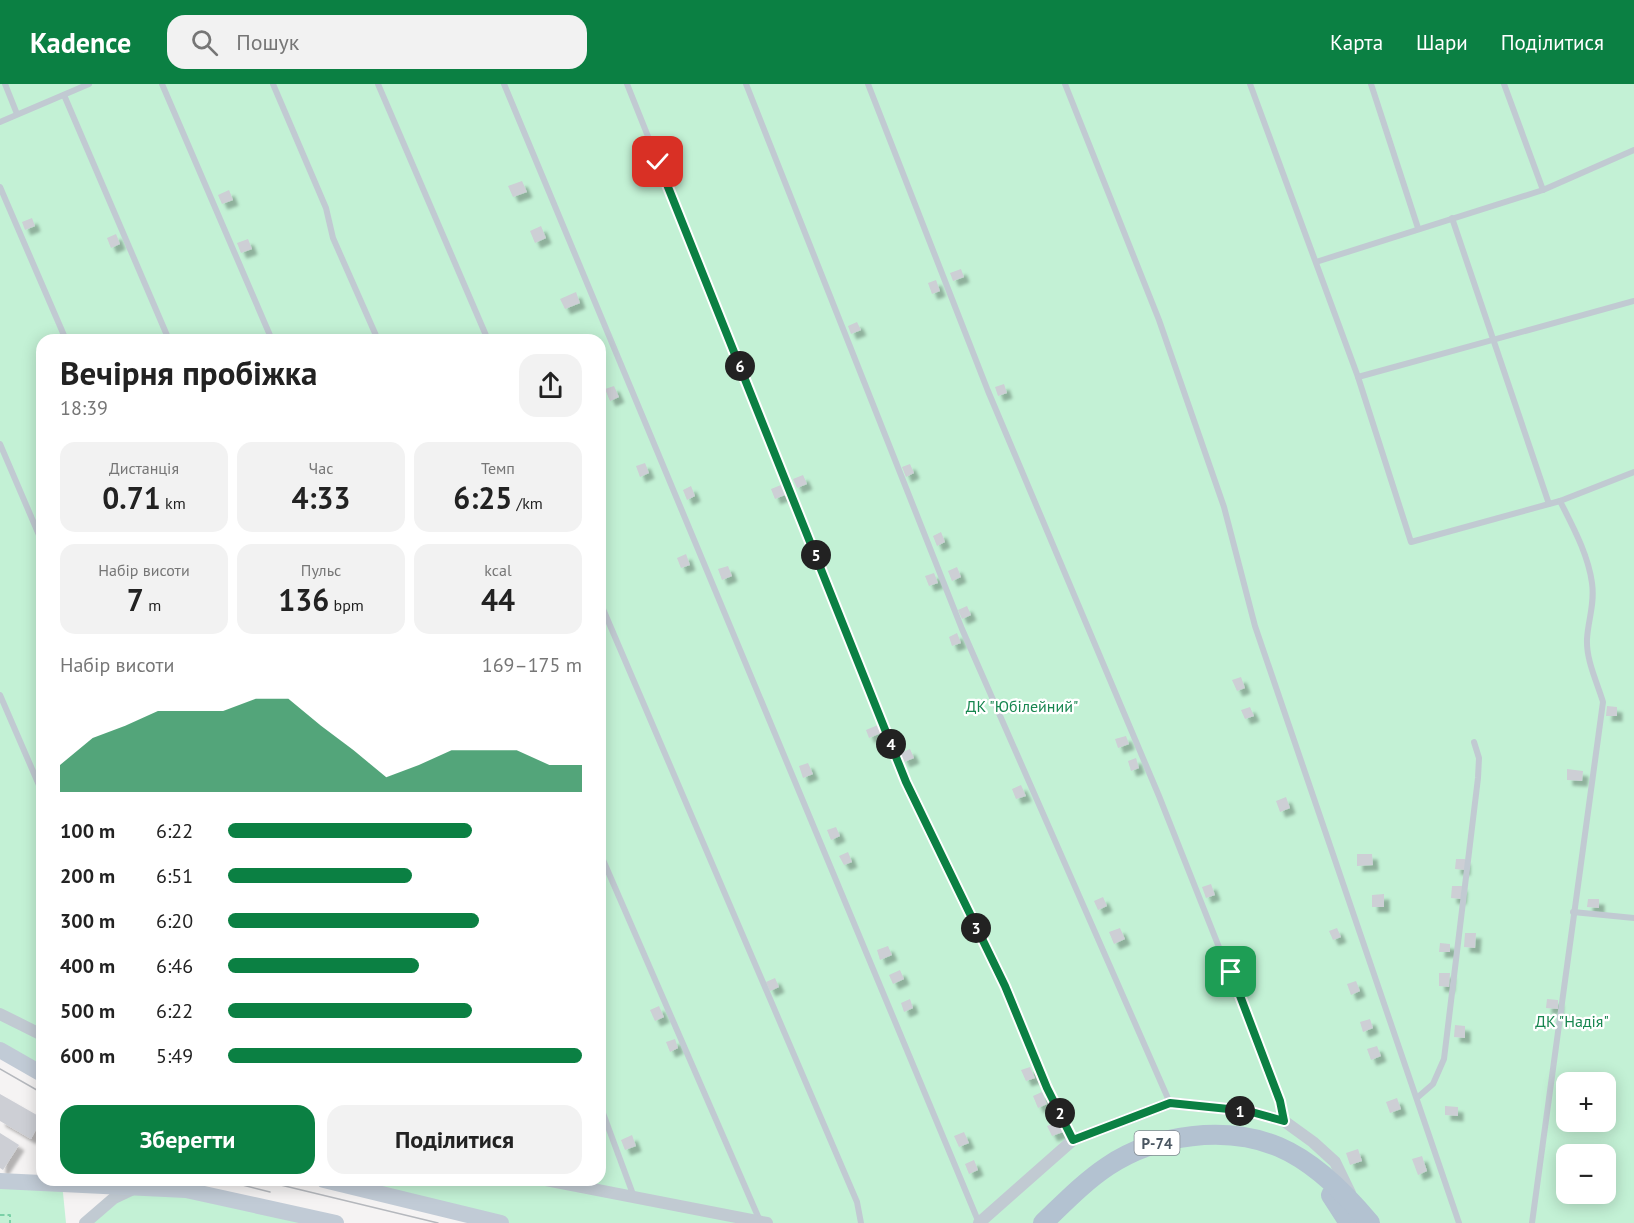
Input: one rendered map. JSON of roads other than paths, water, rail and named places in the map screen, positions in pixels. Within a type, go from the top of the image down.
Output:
[{"type":"main road","points":[[0,1050],[36,1071]]},
{"type":"main road","name":"Р-74","points":[[1043,1223],[1080,1187],[1108,1166],[1141,1148],[1176,1138],[1206,1135],[1270,1144],[1294,1155],[1328,1191],[1361,1220]]},
{"type":"main road","points":[[0,1181],[36,1182]]},
{"type":"main road","points":[[139,1186],[186,1190],[336,1223]]},
{"type":"main road","points":[[349,1186],[501,1223]]},
{"type":"street","points":[[0,1014],[36,1032]]},
{"type":"street","points":[[979,1223],[1073,1140],[1170,1103],[1248,1111],[1284,1121],[1313,1142],[1335,1162],[1361,1220]]},
{"type":"street","points":[[85,1223],[114,1198],[139,1186]]},
{"type":"street","points":[[576,1186],[767,1223]]},
{"type":"lane","points":[[5,84],[17,114]]},
{"type":"lane","points":[[0,122],[89,84]]},
{"type":"lane","points":[[162,84],[269,334]]},
{"type":"lane","points":[[273,84],[326,208],[333,238],[375,334]]},
{"type":"lane","points":[[378,84],[485,334]]},
{"type":"lane","points":[[504,84],[979,1223]]},
{"type":"lane","points":[[627,84],[906,782],[1005,986],[1047,1088],[1073,1140]]},
{"type":"lane","points":[[746,84],[962,630],[1170,1103]]},
{"type":"lane","points":[[868,84],[988,391],[1231,972],[1280,1101],[1284,1121]]},
{"type":"lane","points":[[1065,84],[1159,320],[1224,507],[1255,626],[1418,1097],[1459,1223]]},
{"type":"lane","points":[[1250,84],[1358,377],[1412,542],[1560,501],[1634,472]]},
{"type":"lane","points":[[1371,84],[1418,228]]},
{"type":"lane","points":[[1504,84],[1543,190]]},
{"type":"lane","points":[[64,95],[166,334]]},
{"type":"lane","points":[[1316,262],[1543,190],[1634,150]]},
{"type":"lane","points":[[0,188],[63,334]]},
{"type":"lane","points":[[1452,218],[1495,339],[1549,504]]},
{"type":"lane","points":[[1358,377],[1634,302]]},
{"type":"lane","points":[[0,444],[36,528]]},
{"type":"lane","points":[[1532,1223],[1603,702],[1588,657],[1587,638],[1594,606],[1592,583],[1586,560],[1560,501]]},
{"type":"lane","points":[[606,616],[857,1202],[861,1223]]},
{"type":"lane","points":[[0,695],[36,778]]},
{"type":"lane","points":[[1418,1097],[1433,1084],[1444,1059],[1478,778],[1479,758],[1474,742]]},
{"type":"lane","points":[[606,867],[760,1222]]},
{"type":"lane","points":[[1574,912],[1634,918]]},
{"type":"lane","points":[[606,1121],[635,1198]]},
{"type":"tram line","points":[[0,1069],[36,1090]]},
{"type":"tram line","points":[[246,1186],[270,1192]]},
{"type":"tram line","points":[[285,1186],[438,1223]]},
{"type":"park label","name":"ДК \"Юбілейний\"","points":[[1022,706]]},
{"type":"park label","name":"ДК \"Надія\"","points":[[1572,1021]]}]
